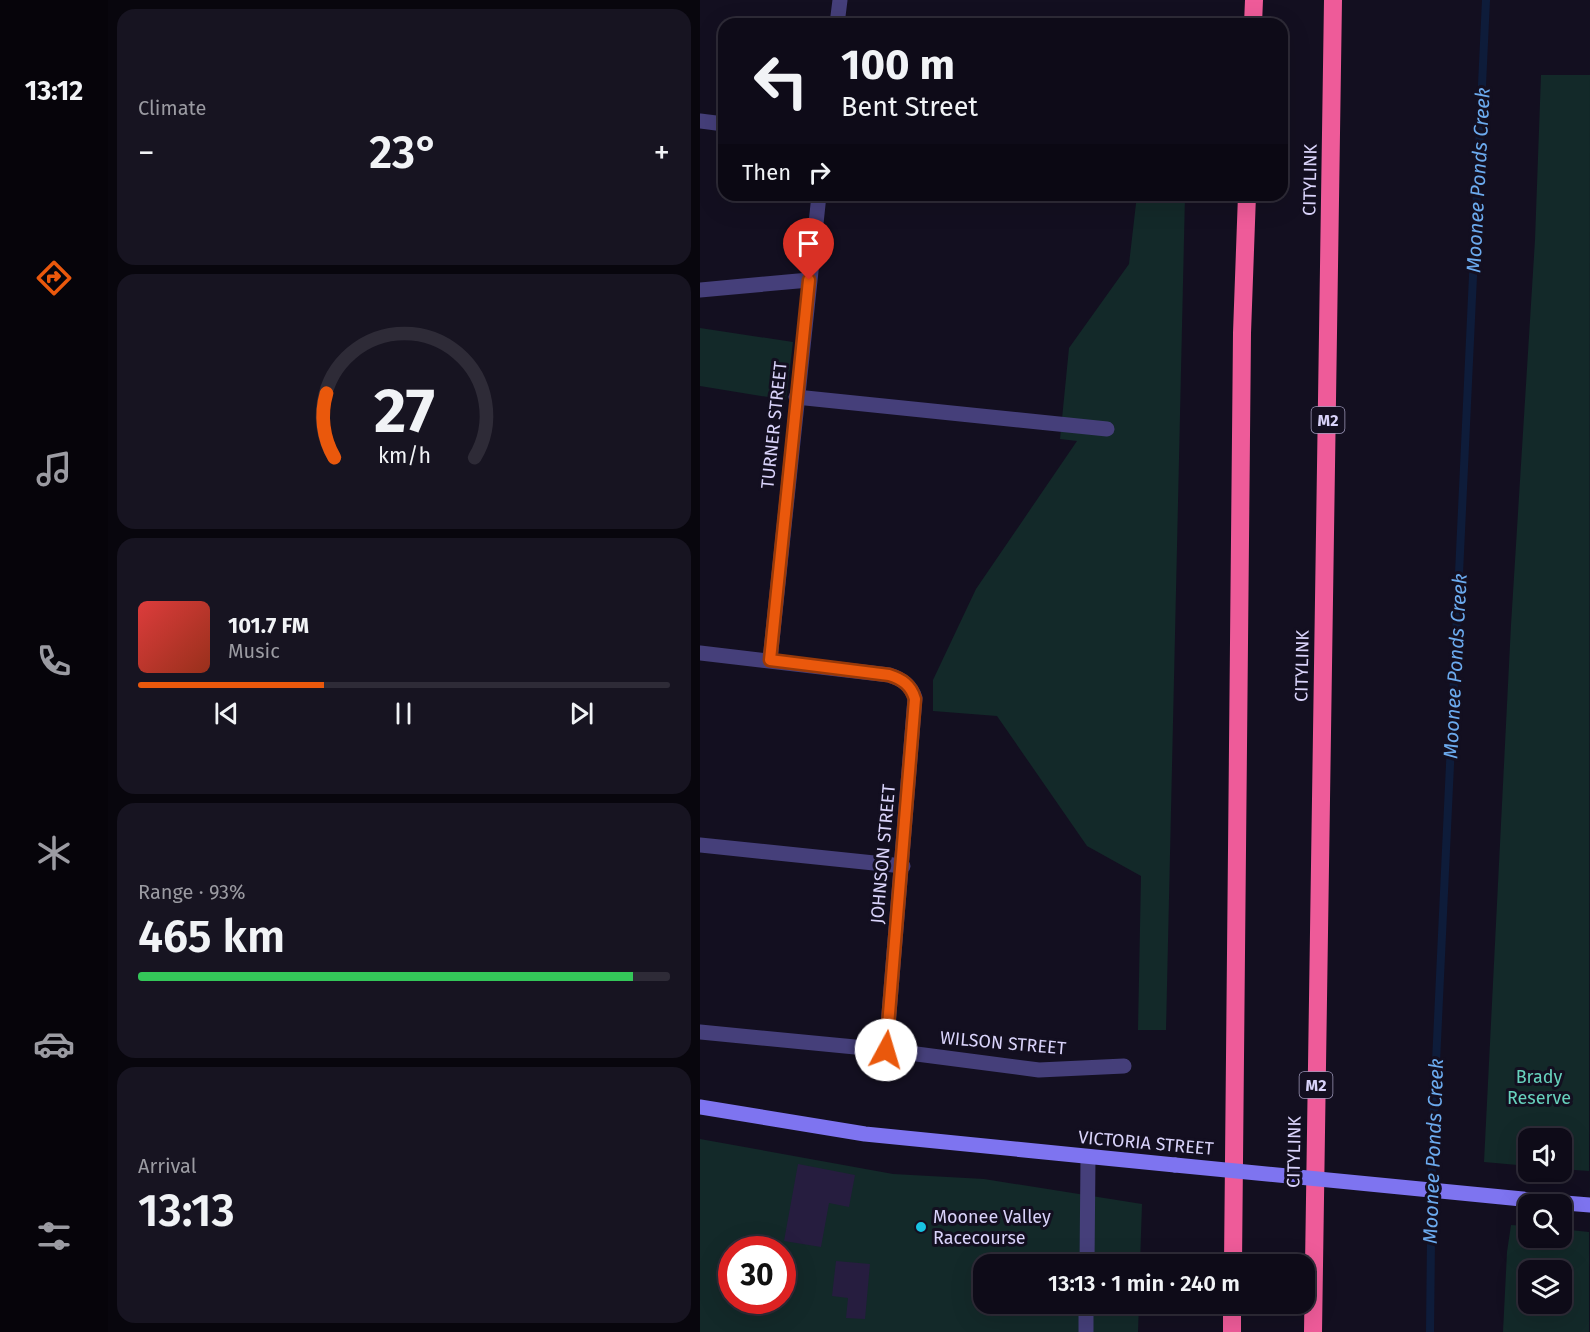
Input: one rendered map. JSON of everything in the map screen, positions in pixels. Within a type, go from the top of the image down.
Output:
[{"type":"highway","points":[[1253,18],[1254,0]]},
{"type":"highway","name":"CITYLINK","points":[[1313,1332],[1333,0]]},
{"type":"highway","points":[[1233,1254],[1242,333],[1247,201]]},
{"type":"highway","points":[[1232,1314],[1232,1332]]},
{"type":"street","points":[[838,18],[840,0]]},
{"type":"street","points":[[700,121],[718,123]]},
{"type":"street","name":"TURNER STREET","points":[[770,660],[818,201]]},
{"type":"street","points":[[700,290],[809,280]]},
{"type":"street","points":[[796,397],[1107,429]]},
{"type":"street","points":[[700,653],[770,660]]},
{"type":"street","name":"JOHNSON STREET","points":[[770,660],[889,675],[907,684],[915,699],[886,1050]]},
{"type":"street","points":[[700,845],[902,866]]},
{"type":"street","name":"WILSON STREET","points":[[700,1032],[886,1050],[1039,1070],[1124,1066]]},
{"type":"street","name":"VICTORIA STREET","points":[[700,1107],[865,1134],[1088,1158],[1590,1205]]},
{"type":"street","points":[[1087,1254],[1088,1158]]},
{"type":"street","points":[[1086,1314],[1086,1332]]},
{"type":"green space","name":"Brady Reserve","points":[[1541,75],[1590,75],[1589,1171],[1572,1170],[1572,1128],[1518,1128],[1518,1165],[1484,1162],[1511,625],[1535,240]]},
{"type":"green space","points":[[1136,201],[1185,201],[1166,1030],[1138,1030],[1141,876],[1087,846],[997,716],[933,711],[933,680],[976,589],[1077,441],[1060,439],[1069,348],[1129,264]]},
{"type":"green space","points":[[700,328],[793,342],[786,400],[700,386]]},
{"type":"green space","name":"Moonee Valley Racecourse","points":[[700,1139],[893,1174],[984,1179],[1142,1204],[1140,1254],[973,1254],[973,1314],[1139,1314],[1138,1332],[700,1332]]},
{"type":"green space","points":[[1511,1225],[1518,1225],[1518,1248],[1572,1248],[1572,1230],[1589,1232],[1589,1332],[1503,1332],[1507,1252]]},
{"type":"building","points":[[798,1164],[855,1175],[849,1207],[829,1203],[821,1247],[796,1243],[796,1236],[785,1236]]},
{"type":"building","points":[[836,1261],[870,1264],[865,1319],[846,1318],[848,1298],[832,1296]]},
{"type":"waterway","name":"Moonee Ponds Creek","points":[[1430,1332],[1432,1147],[1486,0]]},
{"type":"place","name":"Moonee Valley Racecourse","points":[[921,1227]]},
{"type":"route","points":[[809,280],[770,660],[889,675],[900,678],[907,684],[915,699],[886,1050]]}]
